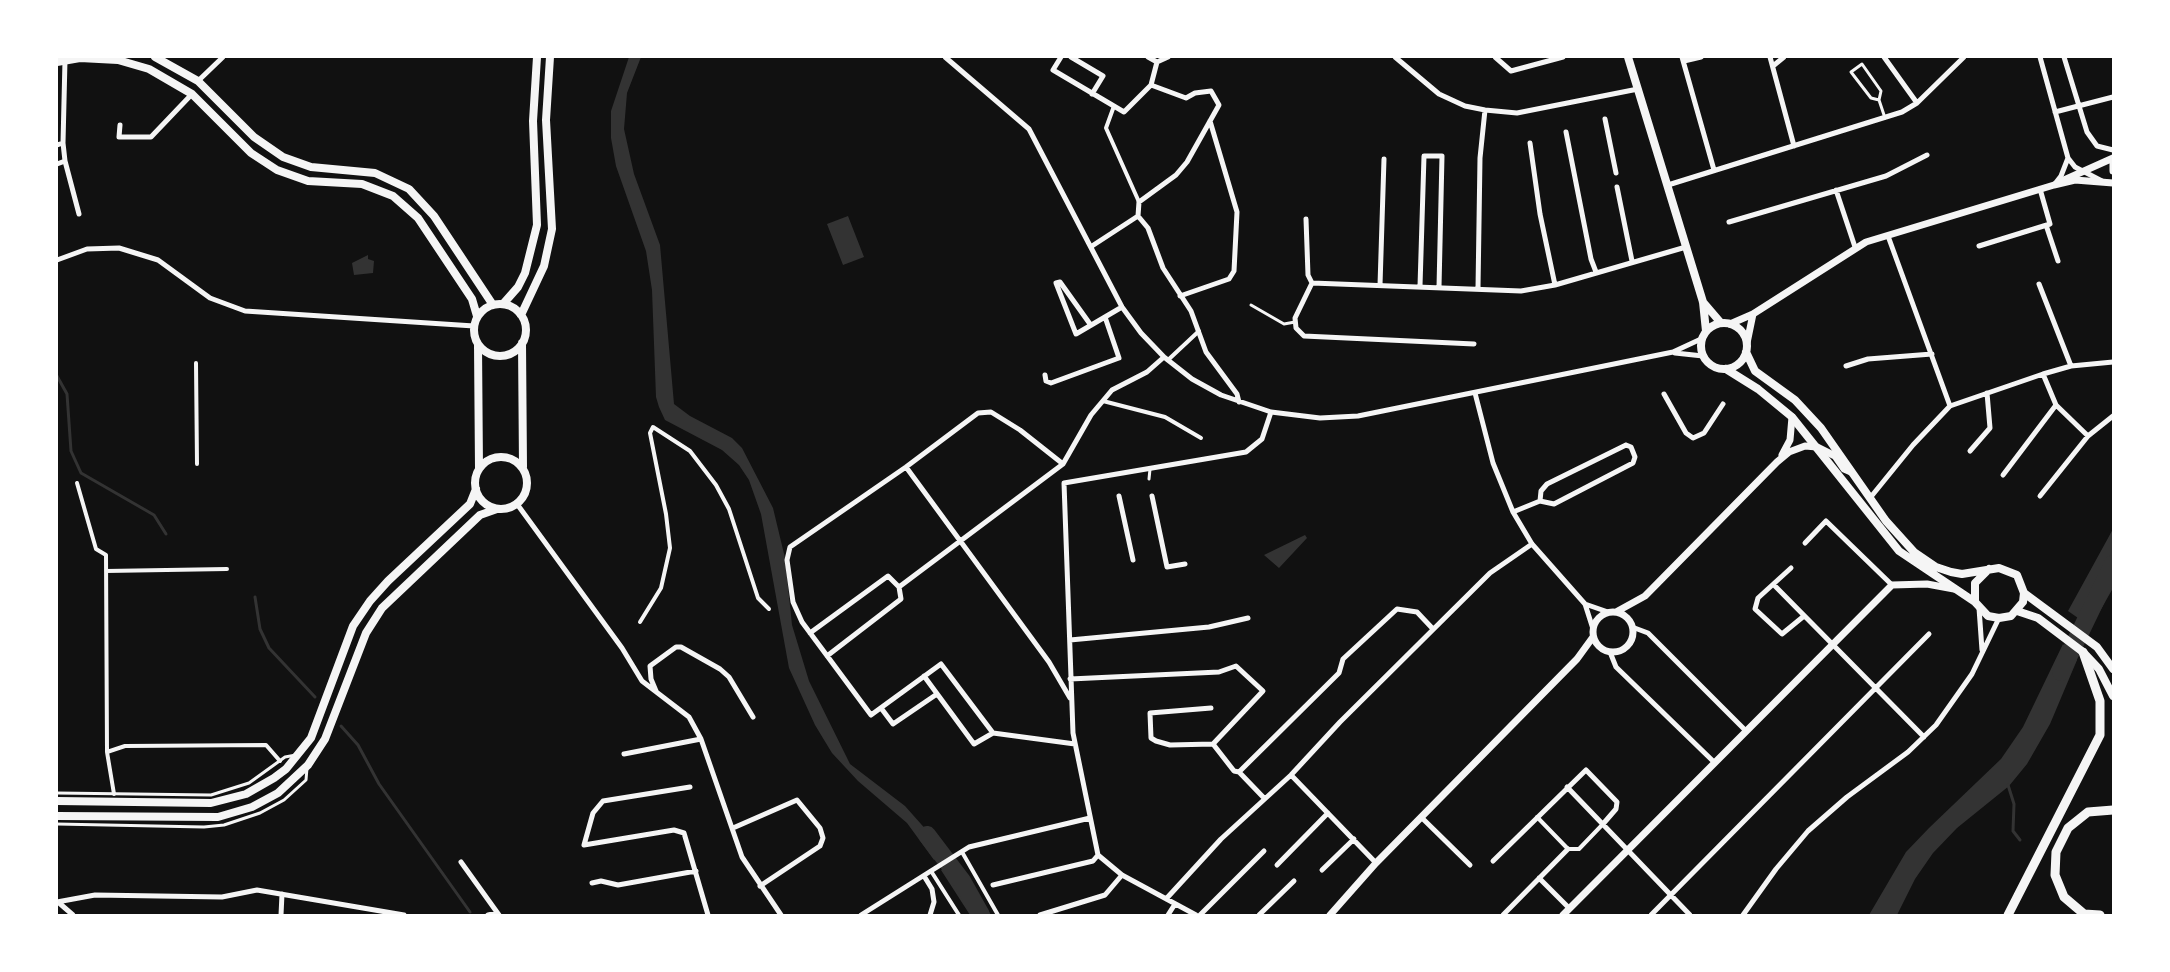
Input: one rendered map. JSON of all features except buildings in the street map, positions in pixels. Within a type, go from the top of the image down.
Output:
[{"type":"highway","points":[[2008,915],[2100,735],[2100,701],[2096,672],[2083,652]]},
{"type":"highway","points":[[2100,915],[2084,914],[2064,897],[2055,875],[2055,852],[2068,828],[2088,812],[2113,810]]},
{"type":"main road","points":[[155,57],[198,81],[254,137],[283,157],[311,167],[375,173],[409,189],[434,216],[493,305]]},
{"type":"main road","points":[[504,304],[518,287],[525,273],[537,225],[533,121],[537,57]]},
{"type":"main road","points":[[521,315],[544,266],[552,229],[546,120],[550,57]]},
{"type":"main road","points":[[1628,57],[1703,302],[1703,356],[1717,368],[1726,369],[1758,389],[1791,417],[1899,551],[1977,605],[1988,616],[1999,618],[2017,611],[2041,620],[2083,652]]},
{"type":"main road","points":[[61,61],[118,60],[162,76],[192,94],[251,153],[277,170],[308,181],[362,184],[378,189],[404,203],[418,218],[468,294],[477,316]]},
{"type":"main road","points":[[1703,302],[1721,323]]},
{"type":"main road","points":[[57,801],[199,804],[225,801],[265,784],[286,769],[311,738],[353,626],[387,581],[470,504],[476,489],[479,469],[478,345],[474,326],[477,316],[493,305],[504,304],[521,315],[526,329],[522,344],[522,468]]},
{"type":"main road","points":[[1704,335],[1721,323],[1730,324],[1744,335],[1747,344],[1746,352],[1741,360],[1726,369]]},
{"type":"main road","points":[[478,345],[490,354],[501,356],[510,354],[522,344]]},
{"type":"main road","points":[[1746,352],[1755,371],[1795,400],[1821,428],[1901,540],[1929,563],[1962,574],[1989,569],[2009,570],[2022,583],[2024,593],[2017,611]]},
{"type":"main road","points":[[57,816],[206,818],[228,815],[268,800],[294,780],[308,765],[325,739],[366,633],[382,608],[480,515],[517,504],[527,487],[527,477],[515,461],[500,457],[486,462],[479,469]]},
{"type":"main road","points":[[476,489],[484,502],[497,509]]},
{"type":"main road","points":[[1977,605],[1976,583],[1989,569]]},
{"type":"main road","points":[[2024,593],[2090,641],[2111,665]]},
{"type":"main road","points":[[2096,672],[2113,696]]},
{"type":"street","points":[[198,81],[223,57]]},
{"type":"street","points":[[945,57],[1029,129],[1122,307],[1141,333],[1166,359],[1206,388],[1239,402],[1271,412],[1338,418],[1475,393],[1673,352],[1704,335]]},
{"type":"street","points":[[1061,57],[1053,70],[1124,112],[1151,85],[1157,62]]},
{"type":"street","points":[[1071,57],[1103,76],[1092,93]]},
{"type":"street","points":[[1148,57],[1157,62]]},
{"type":"street","points":[[1157,62],[1168,57]]},
{"type":"street","points":[[1395,57],[1439,94],[1465,106],[1485,110],[1517,113],[1638,89]]},
{"type":"street","points":[[1496,57],[1511,71],[1563,57]]},
{"type":"street","points":[[1701,57],[1683,59],[1714,170]]},
{"type":"street","points":[[1770,57],[1794,146]]},
{"type":"street","points":[[1773,66],[1784,57]]},
{"type":"street","points":[[1884,57],[1917,104]]},
{"type":"street","points":[[1668,185],[1885,118],[1917,104],[1964,57]]},
{"type":"street","points":[[2064,57],[2087,132],[2097,146],[2113,150]]},
{"type":"street","points":[[2040,59],[2068,158],[2061,176],[2054,185]]},
{"type":"street","points":[[61,61],[60,144],[79,214]]},
{"type":"street","points":[[1139,202],[1182,168],[1219,105],[1211,91],[1196,93],[1186,98],[1151,85]]},
{"type":"street","points":[[120,125],[119,137],[151,137],[192,94]]},
{"type":"street","points":[[2055,112],[2113,97]]},
{"type":"street","points":[[1114,106],[1106,128],[1139,202],[1138,216]]},
{"type":"street","points":[[1478,288],[1480,158],[1485,110]]},
{"type":"street","points":[[1605,119],[1616,173]]},
{"type":"street","points":[[1180,296],[1229,279],[1234,271],[1237,212],[1210,121]]},
{"type":"street","points":[[1566,132],[1588,248],[1596,272]]},
{"type":"street","points":[[1530,143],[1540,214],[1555,285]]},
{"type":"street","points":[[1729,222],[1886,176],[1927,155]]},
{"type":"street","points":[[1420,286],[1424,156],[1442,156],[1439,287]]},
{"type":"street","points":[[2068,158],[2102,181]]},
{"type":"street","points":[[1380,285],[1384,159]]},
{"type":"street","points":[[2054,185],[2113,159],[2113,171]]},
{"type":"street","points":[[57,164],[66,161]]},
{"type":"street","points":[[1730,324],[1753,314],[1854,247],[2054,185],[2075,180],[2113,183]]},
{"type":"street","points":[[1617,187],[1632,261]]},
{"type":"street","points":[[1979,246],[2050,224],[2040,189]]},
{"type":"street","points":[[1836,190],[1854,247]]},
{"type":"street","points":[[1092,246],[1138,216]]},
{"type":"street","points":[[1138,216],[1143,220],[1163,268],[1191,311],[1206,352],[1237,394],[1239,402]]},
{"type":"street","points":[[1306,219],[1308,275],[1312,284],[1295,322],[1298,332],[1307,337],[1474,344]]},
{"type":"street","points":[[2046,225],[2058,261]]},
{"type":"street","points":[[1888,236],[1950,406]]},
{"type":"street","points":[[1312,284],[1521,291],[1555,285],[1686,247]]},
{"type":"street","points":[[57,260],[87,249],[119,248],[158,260],[210,298],[245,311],[474,326]]},
{"type":"street","points":[[1090,324],[1060,282],[1056,283],[1076,334],[1122,307]]},
{"type":"street","points":[[2039,284],[2071,366]]},
{"type":"street","points":[[1747,344],[1753,314]]},
{"type":"street","points":[[1045,375],[1046,381],[1051,383],[1119,358],[1105,317]]},
{"type":"street","points":[[899,587],[1063,464],[1080,431],[1112,390],[1147,372],[1166,359],[1199,330]]},
{"type":"street","points":[[1673,352],[1703,356]]},
{"type":"street","points":[[1846,366],[1868,358],[1932,354]]},
{"type":"street","points":[[1870,498],[1913,445],[1950,406],[2071,366],[2113,362]]},
{"type":"street","points":[[196,363],[197,464]]},
{"type":"street","points":[[2043,374],[2056,405],[2088,436]]},
{"type":"street","points":[[1475,393],[1492,463],[1513,512],[1533,544],[1585,604],[1593,633],[1603,649],[1610,652],[1625,648],[1630,642],[1632,627],[1629,620],[1585,604]]},
{"type":"street","points":[[1971,451],[1990,428],[1987,393]]},
{"type":"street","points":[[1664,394],[1686,433],[1693,438],[1704,433],[1723,404]]},
{"type":"street","points":[[1102,401],[1165,417],[1201,438]]},
{"type":"street","points":[[2002,475],[2056,405]]},
{"type":"street","points":[[993,733],[945,665],[941,664],[871,715],[810,633],[793,602],[787,560],[790,547],[906,468],[978,413],[991,412],[1020,430],[1063,464]]},
{"type":"street","points":[[1264,851],[1198,915],[1122,875],[1098,855],[1075,744],[1070,679],[1064,483],[1117,478],[1150,469],[1237,454],[1252,448],[1262,439],[1271,412]]},
{"type":"street","points":[[2040,496],[2088,436],[2113,416]]},
{"type":"street","points":[[1777,462],[1790,440],[1791,417]]},
{"type":"street","points":[[640,622],[661,588],[670,548],[666,514],[650,433],[652,427],[690,451],[716,485],[729,509],[759,598],[769,609]]},
{"type":"street","points":[[1513,512],[1539,501],[1554,504],[1633,464],[1635,457],[1631,447],[1620,446],[1547,484],[1541,491],[1539,501]]},
{"type":"street","points":[[1330,915],[1376,863],[1577,659],[1593,633],[1596,622],[1645,596],[1777,462],[1799,447],[1817,447],[1835,456],[1844,469],[1851,472]]},
{"type":"street","points":[[906,468],[1049,662],[1072,701]]},
{"type":"street","points":[[77,483],[96,549],[106,555],[107,752],[114,794]]},
{"type":"street","points":[[1119,496],[1133,560]]},
{"type":"street","points":[[1152,496],[1167,567],[1185,564]]},
{"type":"street","points":[[517,504],[622,648],[642,681],[689,717],[701,739],[742,857],[781,915]]},
{"type":"street","points":[[1805,543],[1826,521],[1892,585],[1927,585],[1955,589]]},
{"type":"street","points":[[1166,899],[1221,839],[1291,775],[1340,722],[1490,573],[1533,544]]},
{"type":"street","points":[[1791,568],[1758,598],[1755,609],[1779,634],[1787,633],[1804,616]]},
{"type":"street","points":[[106,571],[227,569]]},
{"type":"street","points":[[810,633],[888,576],[899,587],[901,598],[827,656]]},
{"type":"street","points":[[1774,585],[1924,737]]},
{"type":"street","points":[[1563,915],[1892,585]]},
{"type":"street","points":[[1977,605],[1982,650]]},
{"type":"street","points":[[1239,772],[1339,673],[1343,659],[1397,609],[1417,612],[1433,629]]},
{"type":"street","points":[[1070,640],[1209,627],[1248,618]]},
{"type":"street","points":[[1743,915],[1776,868],[1808,831],[1839,803],[1924,737],[1972,674],[1999,618]]},
{"type":"street","points":[[1632,627],[1648,633],[1746,731]]},
{"type":"street","points":[[1651,915],[1929,634]]},
{"type":"street","points":[[656,691],[649,672],[650,666],[676,647],[681,646],[720,669],[729,677],[753,717]]},
{"type":"street","points":[[1610,652],[1616,667],[1715,763]]},
{"type":"street","points":[[1070,679],[1218,672],[1236,666],[1263,691],[1213,744],[1170,745],[1151,738],[1150,713],[1211,708]]},
{"type":"street","points":[[924,676],[974,744],[993,733],[1075,744]]},
{"type":"street","points":[[881,708],[893,724],[937,694]]},
{"type":"street","points":[[624,754],[701,739]]},
{"type":"street","points":[[1213,744],[1234,771],[1239,772],[1264,798]]},
{"type":"street","points":[[107,752],[125,746],[266,745],[280,761]]},
{"type":"street","points":[[1493,861],[1586,770],[1617,802],[1616,810],[1579,849],[1568,849],[1537,818]]},
{"type":"street","points":[[1291,775],[1376,863]]},
{"type":"street","points":[[690,787],[603,801],[592,813],[584,845],[674,830],[684,832],[708,915]]},
{"type":"street","points":[[1567,787],[1690,915]]},
{"type":"street","points":[[733,828],[796,800],[820,828],[824,838],[820,846],[760,886]]},
{"type":"street","points":[[1278,865],[1328,813]]},
{"type":"street","points":[[861,915],[962,851],[986,842],[1090,818]]},
{"type":"street","points":[[1421,818],[1470,866]]},
{"type":"street","points":[[1322,870],[1353,839]]},
{"type":"street","points":[[1503,915],[1568,849]]},
{"type":"street","points":[[962,851],[998,915]]},
{"type":"street","points":[[993,885],[1093,861],[1098,855]]},
{"type":"street","points":[[461,862],[498,914],[488,915]]},
{"type":"street","points":[[592,883],[601,881],[618,885],[696,871]]},
{"type":"street","points":[[931,871],[959,915]]},
{"type":"street","points":[[1040,915],[1105,895],[1122,875]]},
{"type":"street","points":[[924,876],[932,890],[934,902],[930,915]]},
{"type":"street","points":[[1539,878],[1569,908]]},
{"type":"street","points":[[1259,915],[1294,881]]},
{"type":"street","points":[[58,902],[95,895],[222,897],[257,890],[404,915]]},
{"type":"street","points":[[281,915],[282,894]]},
{"type":"street","points":[[58,902],[73,915]]},
{"type":"street","points":[[1168,915],[1175,904]]},
{"type":"lane","points":[[1879,100],[1871,98],[1851,72],[1862,64],[1881,91],[1879,100],[1885,118]]},
{"type":"lane","points":[[1251,305],[1284,324],[1295,322]]},
{"type":"lane","points":[[1149,479],[1150,469]]},
{"type":"lane","points":[[57,793],[196,796],[224,793],[249,783],[288,756],[297,755]]},
{"type":"lane","points":[[57,824],[204,827],[224,825],[260,813],[284,800],[306,780],[308,765]]},
{"type":"shaded area","points":[[629,57],[641,57],[627,93],[624,129],[634,174],[660,245],[674,404],[690,416],[732,438],[742,448],[773,508],[785,558],[792,625],[809,681],[850,764],[905,806],[945,851],[934,860],[907,823],[858,781],[832,753],[815,725],[789,668],[761,514],[749,480],[739,465],[722,450],[665,420],[659,407],[656,397],[652,290],[646,251],[616,166],[611,138],[611,111]]},
{"type":"shaded area","points":[[848,216],[864,257],[843,265],[827,224]]},
{"type":"shaded area","points":[[368,255],[368,259],[374,261],[373,273],[354,275],[352,263]]},
{"type":"shaded area","points":[[2113,529],[2113,588],[2091,627],[2068,611]]},
{"type":"shaded area","points":[[1305,535],[1307,538],[1279,568],[1264,555]]},
{"type":"shaded area","points":[[2063,644],[2077,660],[2050,724],[2027,764],[2009,786],[1957,828],[1933,853],[1915,879],[1897,915],[1869,915],[1906,852],[2001,759],[2023,727]]},
{"type":"shaded area","points":[[956,859],[991,915],[970,915],[941,870]]},
{"type":"waterway","points":[[57,376],[67,394],[71,451],[81,473],[154,515],[166,534]]},
{"type":"waterway","points":[[2061,672],[2113,564]]},
{"type":"waterway","points":[[255,597],[260,629],[269,648],[315,697]]},
{"type":"waterway","points":[[341,726],[358,745],[379,784],[470,912]]},
{"type":"waterway","points":[[2008,785],[2014,804],[2013,831],[2020,840]]},
{"type":"waterway","points":[[927,835],[962,881],[981,915]]}]
